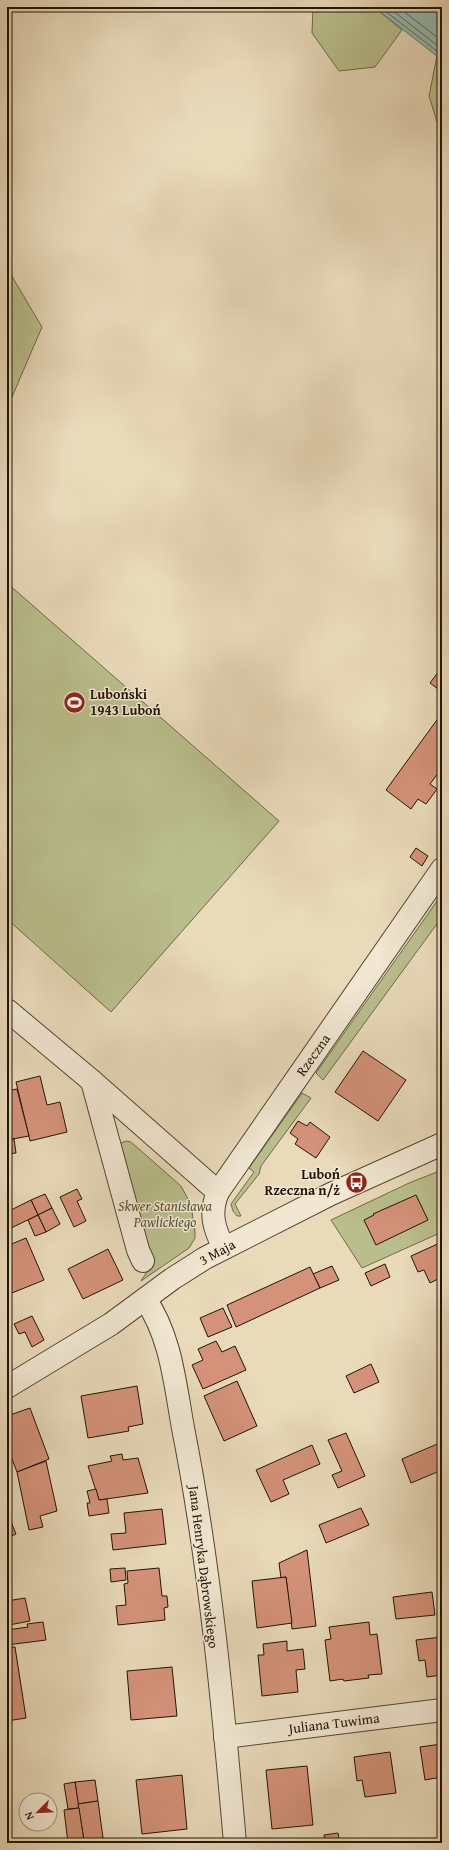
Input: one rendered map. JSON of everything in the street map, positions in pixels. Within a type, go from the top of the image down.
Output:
[{"type":"street","name":"Rzeczna","points":[[224,1248],[217,1234],[212,1216],[213,1207],[218,1192],[442,869]]},
{"type":"street","points":[[7,1010],[92,1081],[218,1192]]},
{"type":"street","points":[[92,1081],[138,1250],[143,1261]]},
{"type":"street","name":"3 Maja","points":[[7,1387],[106,1327],[189,1268],[224,1248],[356,1182],[442,1144]]},
{"type":"street","name":"Jana Henryka Dąbrowskiego","points":[[145,1299],[153,1311],[166,1342],[193,1476],[226,1737],[235,1843]]},
{"type":"street","name":"Juliana Tuwima","points":[[226,1737],[442,1710]]},
{"type":"green space","points":[[313,7],[374,7],[402,30],[375,67],[339,71],[312,33]]},
{"type":"green space","points":[[437,56],[442,60],[442,138],[429,96]]},
{"type":"green space","points":[[7,268],[42,327],[9,404],[7,405]]},
{"type":"green space","name":"Luboński 1943 Luboń","points":[[7,583],[279,821],[111,1012],[7,919]]},
{"type":"green space","points":[[442,894],[442,917],[323,1080],[316,1073]]},
{"type":"green space","points":[[302,1093],[311,1098],[261,1166],[259,1174],[235,1204],[241,1216],[237,1216],[233,1211],[231,1204],[254,1172],[249,1168]]},
{"type":"green space","name":"Skwer Stanisława Pawlickiego","points":[[126,1141],[131,1142],[181,1186],[191,1205],[195,1232],[195,1238],[189,1248],[141,1281],[155,1259],[149,1254],[119,1144]]},
{"type":"green space","points":[[442,1170],[442,1232],[362,1268],[331,1220],[409,1183]]},
{"type":"water","points":[[374,7],[442,7],[442,60]]},
{"type":"building","points":[[442,667],[442,692],[430,683]]},
{"type":"building","points":[[442,713],[442,768],[430,784],[437,789],[426,804],[418,799],[411,809],[386,790]]},
{"type":"building","points":[[416,848],[428,856],[422,866],[410,857]]},
{"type":"building","points":[[363,1051],[406,1080],[378,1121],[335,1092]]},
{"type":"building","points":[[40,1076],[47,1105],[60,1102],[67,1132],[30,1141],[16,1082]]},
{"type":"building","points":[[17,1089],[29,1136],[7,1140],[7,1091]]},
{"type":"building","points":[[298,1121],[307,1126],[310,1122],[330,1137],[316,1158],[295,1144],[298,1139],[290,1133]]},
{"type":"building","points":[[14,1139],[16,1153],[7,1154],[7,1140]]},
{"type":"building","points":[[77,1189],[82,1199],[77,1201],[86,1221],[74,1227],[60,1197]]},
{"type":"building","points":[[45,1194],[52,1208],[38,1215],[31,1200]]},
{"type":"building","points":[[416,1195],[428,1220],[376,1245],[364,1220],[374,1215],[373,1214]]},
{"type":"building","points":[[31,1200],[38,1215],[9,1229],[7,1223],[7,1212]]},
{"type":"building","points":[[52,1208],[60,1224],[46,1232],[38,1215]]},
{"type":"building","points":[[38,1215],[46,1232],[35,1236],[28,1220]]},
{"type":"building","points":[[26,1238],[44,1280],[7,1295],[7,1246]]},
{"type":"building","points":[[442,1242],[442,1277],[430,1283],[424,1270],[418,1272],[411,1256]]},
{"type":"building","points":[[108,1249],[123,1280],[83,1299],[68,1269]]},
{"type":"building","points":[[385,1264],[390,1277],[371,1286],[365,1273]]},
{"type":"building","points":[[332,1266],[339,1280],[320,1288],[313,1274]]},
{"type":"building","points":[[310,1267],[320,1288],[236,1327],[227,1305]]},
{"type":"building","points":[[223,1308],[232,1327],[208,1337],[200,1318]]},
{"type":"building","points":[[32,1316],[44,1340],[32,1347],[25,1332],[19,1334],[14,1324]]},
{"type":"building","points":[[216,1341],[222,1352],[235,1346],[246,1370],[203,1389],[192,1365],[203,1360],[198,1349]]},
{"type":"building","points":[[371,1364],[379,1382],[354,1393],[346,1376]]},
{"type":"building","points":[[237,1381],[257,1426],[224,1441],[204,1396]]},
{"type":"building","points":[[137,1386],[143,1424],[128,1427],[129,1431],[88,1438],[81,1396]]},
{"type":"building","points":[[30,1408],[49,1459],[17,1472],[7,1446],[7,1416]]},
{"type":"building","points":[[346,1433],[365,1476],[338,1488],[332,1475],[342,1471],[328,1440]]},
{"type":"building","points":[[442,1442],[442,1470],[411,1483],[402,1459]]},
{"type":"building","points":[[312,1445],[320,1464],[283,1480],[289,1494],[271,1502],[256,1470]]},
{"type":"building","points":[[122,1454],[123,1460],[138,1458],[148,1493],[99,1500],[88,1466],[112,1461],[110,1456]]},
{"type":"building","points":[[46,1461],[57,1511],[40,1516],[43,1527],[29,1530],[17,1472]]},
{"type":"building","points":[[96,1489],[99,1500],[107,1499],[109,1513],[89,1516],[87,1503],[90,1503],[87,1491]]},
{"type":"building","points":[[361,1508],[369,1525],[326,1543],[319,1525]]},
{"type":"building","points":[[162,1509],[166,1544],[113,1550],[111,1534],[126,1533],[124,1513]]},
{"type":"building","points":[[7,1512],[16,1534],[7,1538]]},
{"type":"building","points":[[307,1550],[316,1626],[292,1629],[286,1577],[281,1578],[279,1563]]},
{"type":"building","points":[[125,1568],[126,1580],[111,1582],[110,1569]]},
{"type":"building","points":[[159,1568],[162,1596],[167,1596],[168,1607],[164,1608],[165,1620],[118,1625],[116,1606],[126,1605],[124,1584],[128,1583],[127,1571]]},
{"type":"building","points":[[286,1577],[292,1623],[257,1628],[252,1581]]},
{"type":"building","points":[[432,1592],[435,1615],[396,1619],[393,1597]]},
{"type":"building","points":[[25,1598],[30,1621],[9,1625],[7,1601]]},
{"type":"building","points":[[43,1622],[46,1640],[7,1645],[7,1630],[28,1627],[27,1624]]},
{"type":"building","points":[[369,1622],[370,1635],[377,1634],[382,1674],[368,1675],[369,1678],[330,1681],[325,1640],[331,1639],[329,1627]]},
{"type":"building","points":[[442,1637],[442,1675],[427,1677],[425,1660],[419,1661],[416,1640]]},
{"type":"building","points":[[287,1641],[287,1651],[303,1649],[305,1669],[296,1670],[298,1692],[262,1696],[258,1655],[264,1655],[263,1644]]},
{"type":"building","points":[[15,1647],[26,1718],[7,1721],[7,1648]]},
{"type":"building","points":[[172,1667],[177,1716],[131,1720],[127,1671]]},
{"type":"building","points":[[442,1744],[442,1777],[425,1780],[420,1747]]},
{"type":"building","points":[[390,1752],[396,1793],[365,1797],[362,1780],[357,1781],[354,1757]]},
{"type":"building","points":[[307,1766],[313,1825],[272,1829],[266,1770]]},
{"type":"building","points":[[182,1775],[187,1829],[142,1834],[136,1780]]},
{"type":"building","points":[[95,1780],[98,1801],[78,1804],[75,1782]]},
{"type":"building","points":[[75,1782],[79,1808],[68,1809],[64,1784]]},
{"type":"building","points":[[98,1801],[103,1838],[84,1841],[78,1804]]},
{"type":"building","points":[[79,1808],[84,1841],[68,1843],[64,1810]]},
{"type":"building","points":[[338,1833],[340,1843],[325,1843],[324,1835]]},
{"type":"place","name":"Luboński 1943 Luboń","points":[[75,702]]},
{"type":"place","name":"Luboń Rzeczna n/ż","points":[[356,1182]]}]
